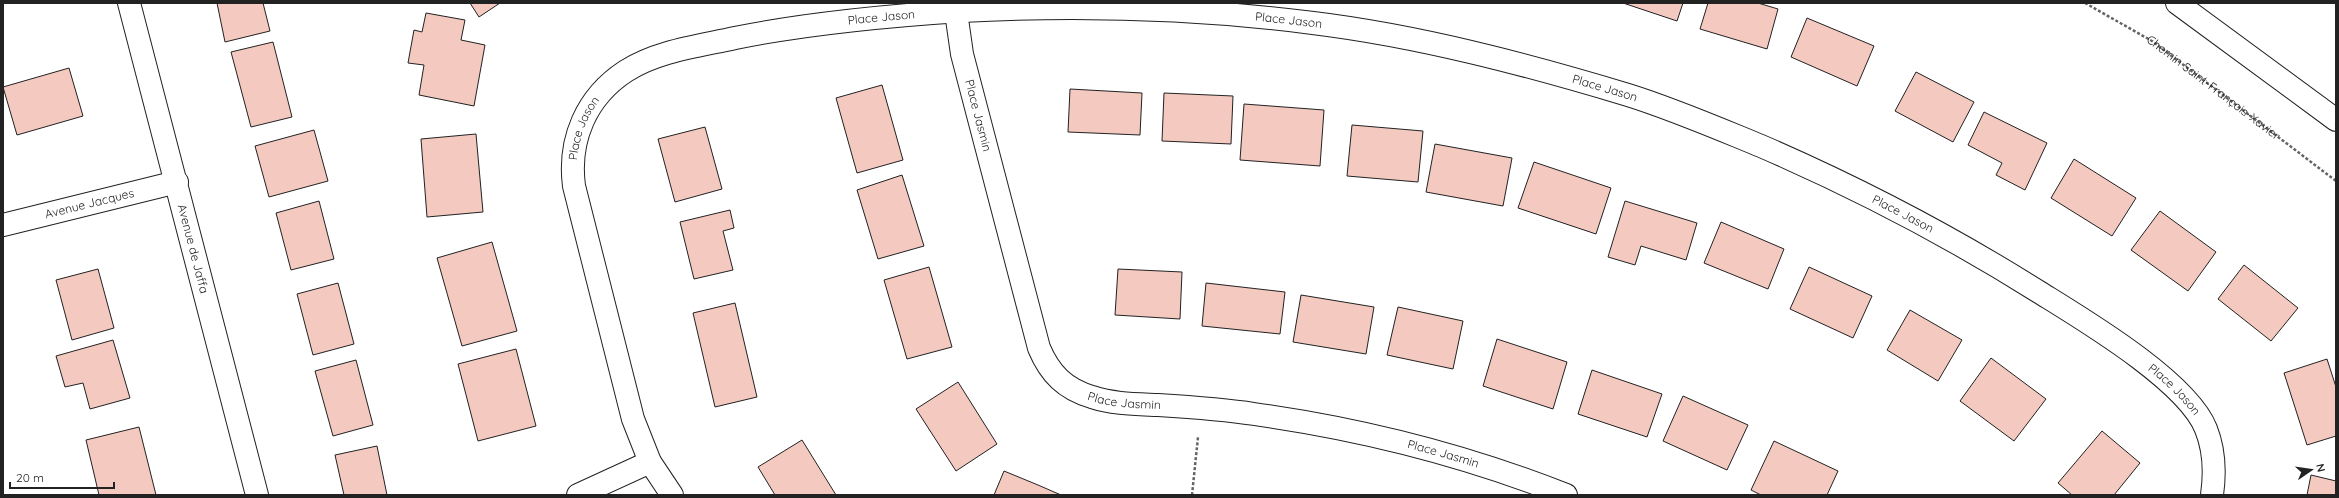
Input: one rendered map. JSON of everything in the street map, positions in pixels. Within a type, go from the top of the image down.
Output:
[{"type":"street","name":"Avenue de Jaffa","points":[[129,3],[177,182],[257,495]]},
{"type":"street","points":[[2177,3],[2336,120]]},
{"type":"street","name":"Place Jason","points":[[672,495],[650,462],[633,419],[574,186],[572,169],[577,135],[595,99],[627,71],[645,62],[697,46],[830,22],[1018,8],[1113,8],[1201,12],[1311,22],[1408,39],[1472,53],[1576,80],[1688,116],[1833,178],[1940,233],[2054,301],[2144,362],[2178,390],[2195,410],[2206,429],[2215,478],[2212,495]]},
{"type":"street","name":"Place Jasmin","points":[[956,12],[962,54],[1039,348],[1047,366],[1059,379],[1075,390],[1108,401],[1254,414],[1396,440],[1478,463],[1566,495]]},
{"type":"street","name":"Avenue Jacques","points":[[3,225],[177,182]]},
{"type":"street","points":[[578,495],[650,462]]},
{"type":"path","name":"Chemin Saint-François-Xavier","points":[[2085,3],[2152,42],[2336,181]]},
{"type":"path","points":[[1192,495],[1198,429]]},
{"type":"building","points":[[217,3],[263,3],[270,31],[225,42]]},
{"type":"building","points":[[470,3],[500,3],[479,17]]},
{"type":"building","points":[[1623,3],[1683,3],[1677,21]]},
{"type":"building","points":[[1708,3],[1758,3],[1778,9],[1767,49],[1700,29]]},
{"type":"building","points":[[426,13],[465,20],[461,40],[485,45],[474,106],[419,95],[424,65],[408,63],[414,30],[422,32]]},
{"type":"building","points":[[1807,18],[1874,46],[1857,86],[1791,57]]},
{"type":"building","points":[[273,42],[292,117],[251,127],[231,52]]},
{"type":"building","points":[[69,68],[83,116],[17,135],[3,87]]},
{"type":"building","points":[[1916,72],[1974,102],[1953,142],[1895,111]]},
{"type":"building","points":[[882,85],[903,160],[857,173],[836,98]]},
{"type":"building","points":[[1070,89],[1142,93],[1140,135],[1068,132]]},
{"type":"building","points":[[1164,93],[1233,96],[1231,144],[1162,141]]},
{"type":"building","points":[[1244,104],[1324,110],[1320,166],[1240,160]]},
{"type":"building","points":[[1984,112],[2047,143],[2025,190],[1996,175],[2002,163],[1968,145]]},
{"type":"building","points":[[1352,125],[1423,131],[1418,182],[1347,176]]},
{"type":"building","points":[[705,127],[722,189],[675,202],[658,139]]},
{"type":"building","points":[[314,130],[328,181],[269,197],[255,146]]},
{"type":"building","points":[[476,134],[483,212],[427,217],[421,139]]},
{"type":"building","points":[[1435,144],[1512,158],[1503,206],[1426,192]]},
{"type":"building","points":[[2074,159],[2136,198],[2112,236],[2051,198]]},
{"type":"building","points":[[1534,162],[1611,188],[1596,234],[1518,208]]},
{"type":"building","points":[[902,175],[924,246],[878,259],[857,190]]},
{"type":"building","points":[[319,201],[334,259],[291,270],[276,213]]},
{"type":"building","points":[[1625,201],[1697,223],[1686,260],[1641,246],[1635,265],[1608,257]]},
{"type":"building","points":[[730,210],[734,228],[723,231],[733,270],[694,279],[680,222]]},
{"type":"building","points":[[2160,211],[2216,252],[2188,291],[2131,250]]},
{"type":"building","points":[[1721,222],[1784,249],[1768,289],[1704,263]]},
{"type":"building","points":[[492,242],[517,331],[462,346],[437,258]]},
{"type":"building","points":[[2244,265],[2298,308],[2271,341],[2218,299]]},
{"type":"building","points":[[929,267],[952,347],[907,359],[884,280]]},
{"type":"building","points":[[1809,267],[1872,296],[1853,338],[1790,309]]},
{"type":"building","points":[[98,269],[114,328],[72,340],[56,280]]},
{"type":"building","points":[[1118,269],[1182,272],[1180,319],[1115,315]]},
{"type":"building","points":[[338,283],[354,344],[313,355],[297,294]]},
{"type":"building","points":[[1206,283],[1285,292],[1280,334],[1202,326]]},
{"type":"building","points":[[1301,295],[1374,307],[1366,354],[1293,342]]},
{"type":"building","points":[[735,303],[757,397],[715,407],[693,313]]},
{"type":"building","points":[[1398,307],[1463,321],[1453,369],[1387,355]]},
{"type":"building","points":[[1910,310],[1962,340],[1938,381],[1887,350]]},
{"type":"building","points":[[1497,339],[1567,362],[1553,409],[1483,386]]},
{"type":"building","points":[[113,340],[130,398],[90,409],[83,383],[65,387],[56,356]]},
{"type":"building","points":[[516,349],[536,426],[478,441],[458,364]]},
{"type":"building","points":[[1991,358],[2046,399],[2014,441],[1960,401]]},
{"type":"building","points":[[2327,359],[2336,387],[2336,436],[2307,445],[2284,373]]},
{"type":"building","points":[[356,360],[373,425],[333,436],[315,371]]},
{"type":"building","points":[[1592,370],[1662,394],[1647,437],[1578,414]]},
{"type":"building","points":[[958,382],[997,444],[956,471],[916,409]]},
{"type":"building","points":[[1683,396],[1748,425],[1727,470],[1663,441]]},
{"type":"building","points":[[139,427],[156,495],[99,495],[86,440]]},
{"type":"building","points":[[2102,431],[2140,463],[2114,495],[2072,495],[2058,483]]},
{"type":"building","points":[[802,440],[836,495],[775,495],[758,467]]},
{"type":"building","points":[[1774,441],[1838,471],[1827,495],[1761,495],[1751,490]]},
{"type":"building","points":[[377,446],[387,495],[344,495],[335,455]]},
{"type":"building","points":[[1004,471],[1038,485],[1061,495],[994,495]]},
{"type":"building","points":[[2311,475],[2336,481],[2336,495],[2307,495]]}]
